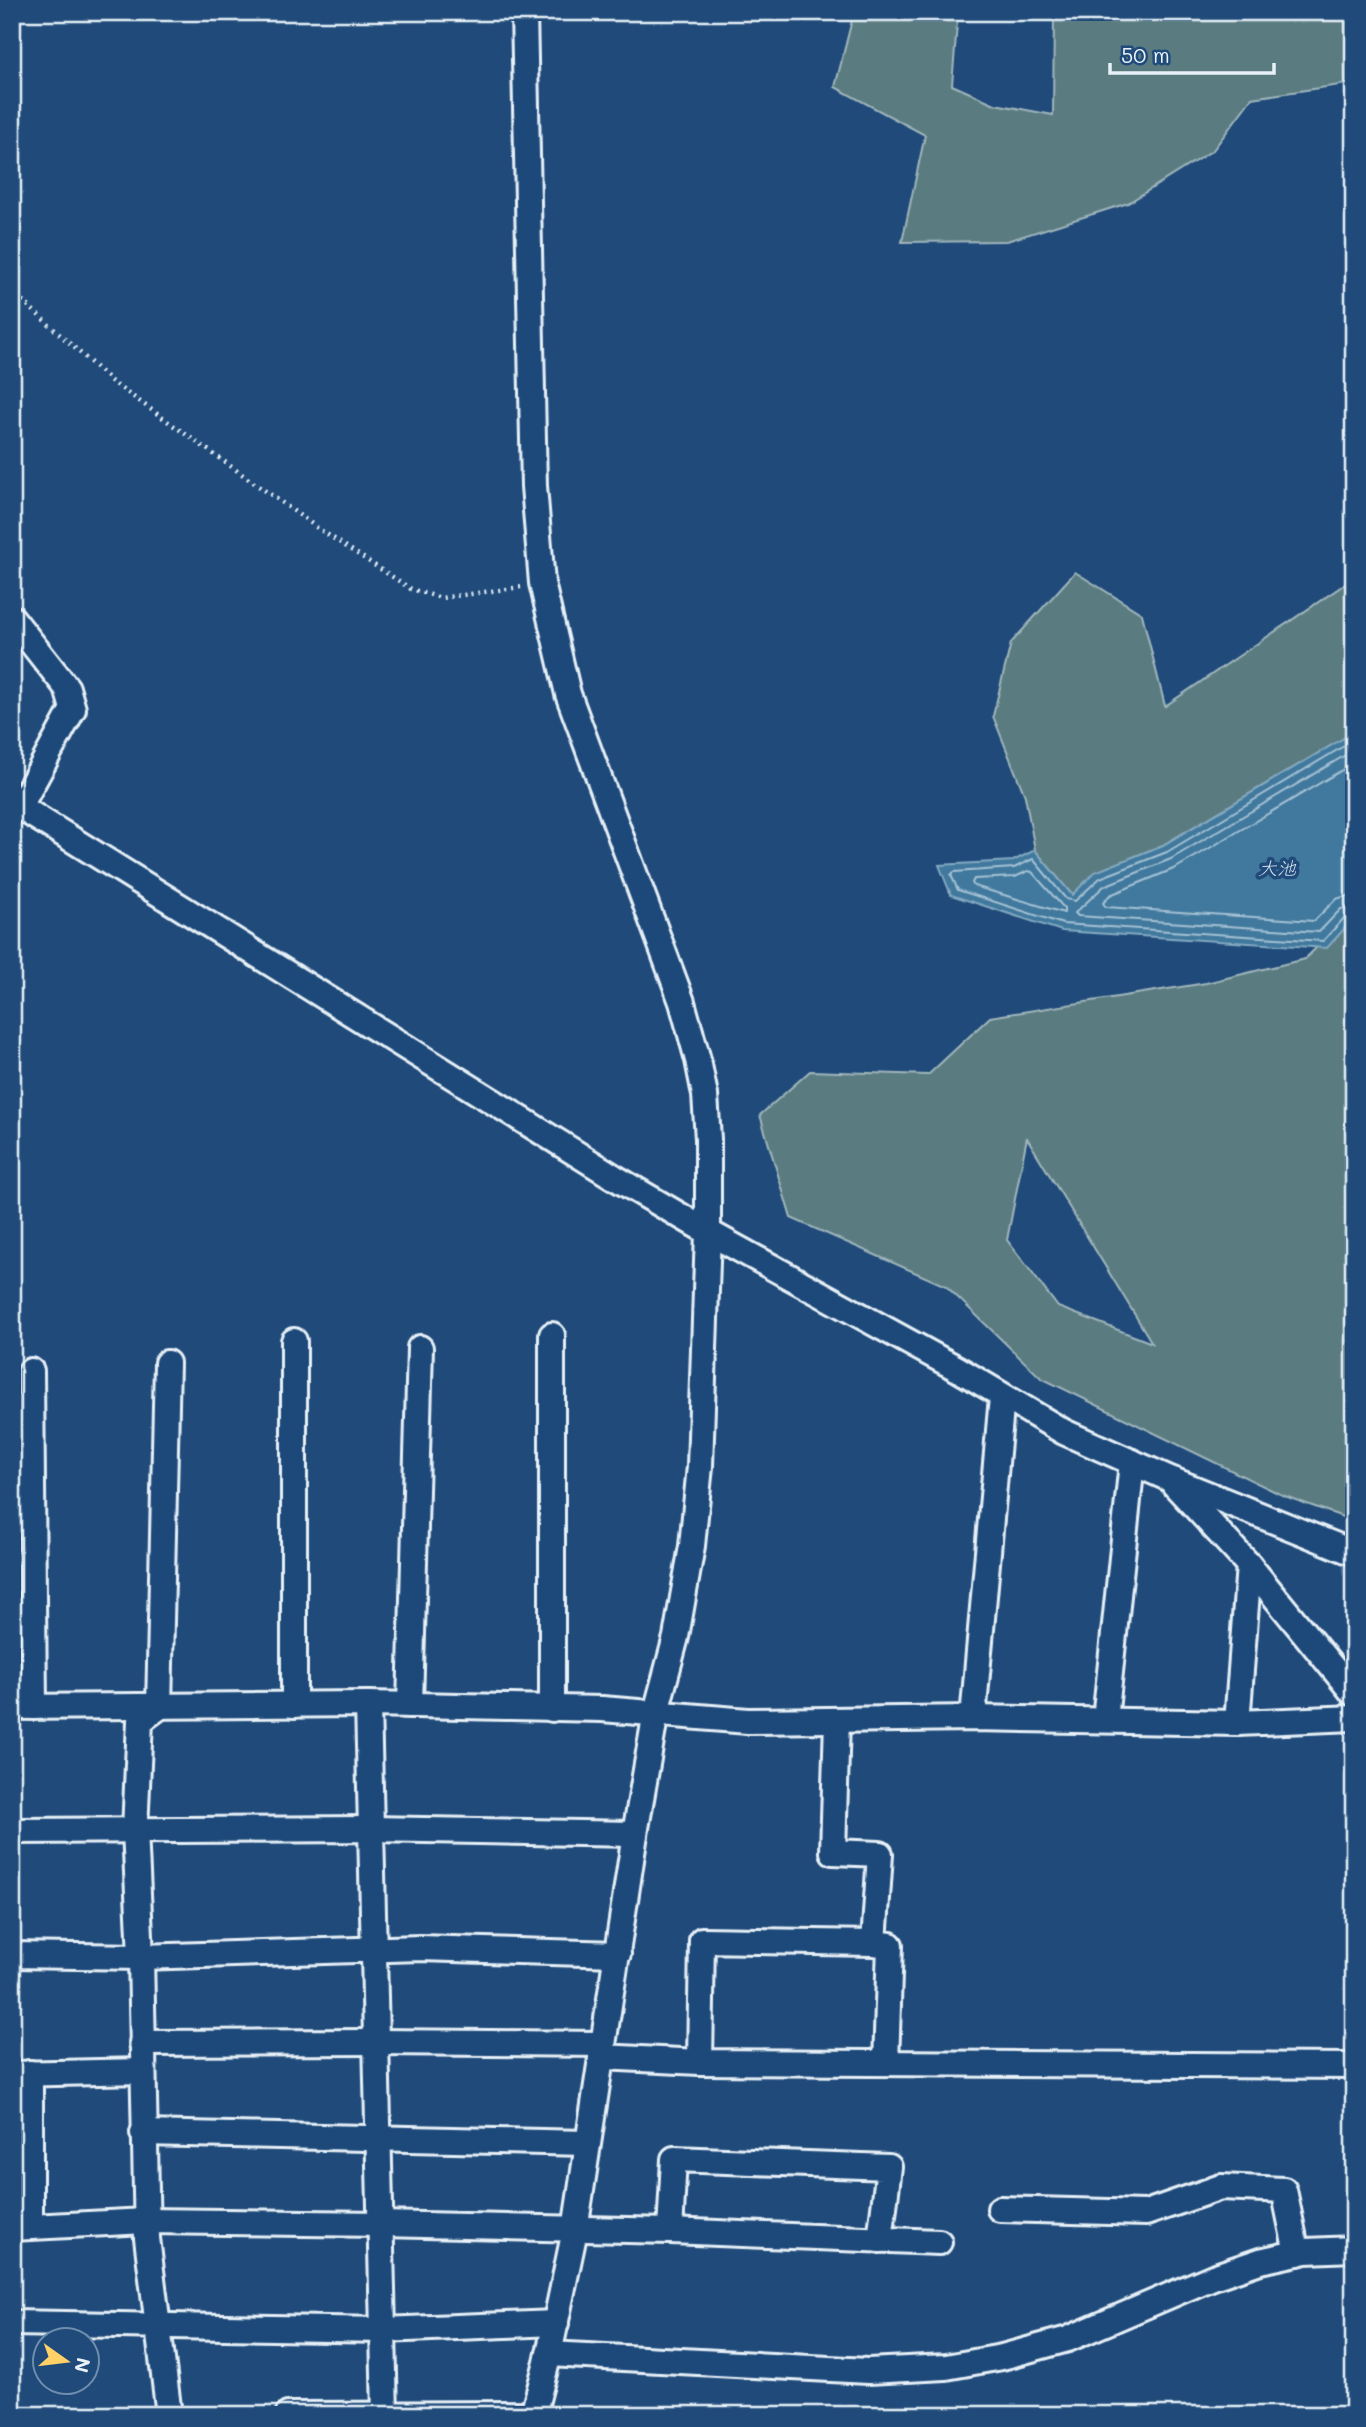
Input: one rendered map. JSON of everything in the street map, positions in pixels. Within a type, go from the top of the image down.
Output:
[{"type":"street","points":[[288,2415],[533,2414],[549,2354],[575,2230],[635,1834],[656,1712],[676,1637],[692,1546],[700,1466],[708,1232],[705,1095],[682,1002],[568,694],[542,583],[534,486],[524,12]]},
{"type":"street","points":[[12,618],[67,688],[73,709],[16,804],[614,1177],[708,1232],[958,1369],[1002,1397],[1065,1432],[1170,1479],[1354,1553]]},
{"type":"street","points":[[552,1335],[552,1709]]},
{"type":"street","points":[[294,1341],[294,1705]]},
{"type":"street","points":[[410,1705],[420,1348]]},
{"type":"street","points":[[159,1707],[167,1363]]},
{"type":"street","points":[[31,1371],[23,1707],[368,1704],[656,1712],[748,1721],[973,1718],[1237,1723],[1354,1718]]},
{"type":"street","points":[[973,1718],[1002,1397]]},
{"type":"street","points":[[1104,1720],[1132,1462]]},
{"type":"street","points":[[1170,1479],[1250,1565],[1354,1694]]},
{"type":"street","points":[[1237,1723],[1250,1565]]},
{"type":"street","points":[[368,1704],[385,2414]]},
{"type":"street","points":[[159,1707],[140,1721],[135,1830],[141,1957],[146,2221],[169,2415]]},
{"type":"street","points":[[837,1720],[833,1852],[880,1854],[874,1943]]},
{"type":"street","points":[[12,1831],[371,1829],[635,1834]]},
{"type":"street","points":[[700,2062],[702,1940],[890,1945],[886,2063]]},
{"type":"street","points":[[12,1955],[141,1957],[419,1948],[618,1954]]},
{"type":"street","points":[[142,2043],[376,2042],[602,2051],[700,2062],[1354,2066]]},
{"type":"street","points":[[143,2071],[21,2074],[21,2228],[146,2221],[381,2224],[670,2231],[939,2242]]},
{"type":"street","points":[[144,2133],[587,2143]]},
{"type":"street","points":[[670,2231],[674,2159],[889,2167],[880,2240]]},
{"type":"street","points":[[1000,2209],[1146,2213],[1221,2187],[1283,2190],[1297,2253]]},
{"type":"street","points":[[549,2354],[868,2371],[946,2367],[1002,2357],[1068,2339],[1213,2277],[1260,2261],[1297,2253],[1354,2249]]},
{"type":"street","points":[[12,2323],[383,2330],[556,2323]]},
{"type":"path","points":[[12,291],[111,382],[319,529],[411,589],[441,598],[542,583]]},
{"type":"green space","points":[[854,12],[958,12],[952,85],[995,104],[1053,115],[1054,12],[1354,12],[1354,83],[1252,98],[1213,150],[1128,203],[1007,241],[902,242],[925,135],[835,87]]},
{"type":"green space","points":[[1075,572],[1142,614],[1165,706],[1354,578],[1354,732],[1163,845],[1109,867],[1072,895],[1035,850],[1025,796],[993,716],[1011,643]]},
{"type":"green space","points":[[1354,910],[1354,1521],[1282,1495],[1041,1378],[946,1286],[791,1218],[760,1115],[810,1071],[928,1075],[990,1017],[1206,983],[1305,959]],"holes":[[[1027,1137],[1152,1343],[1058,1307],[1007,1240]]]},
{"type":"water","name":"大池","points":[[1354,732],[1354,918],[1327,948],[1062,931],[951,895],[939,865],[1013,861],[1035,850],[1072,895],[1095,872],[1163,845]]}]
